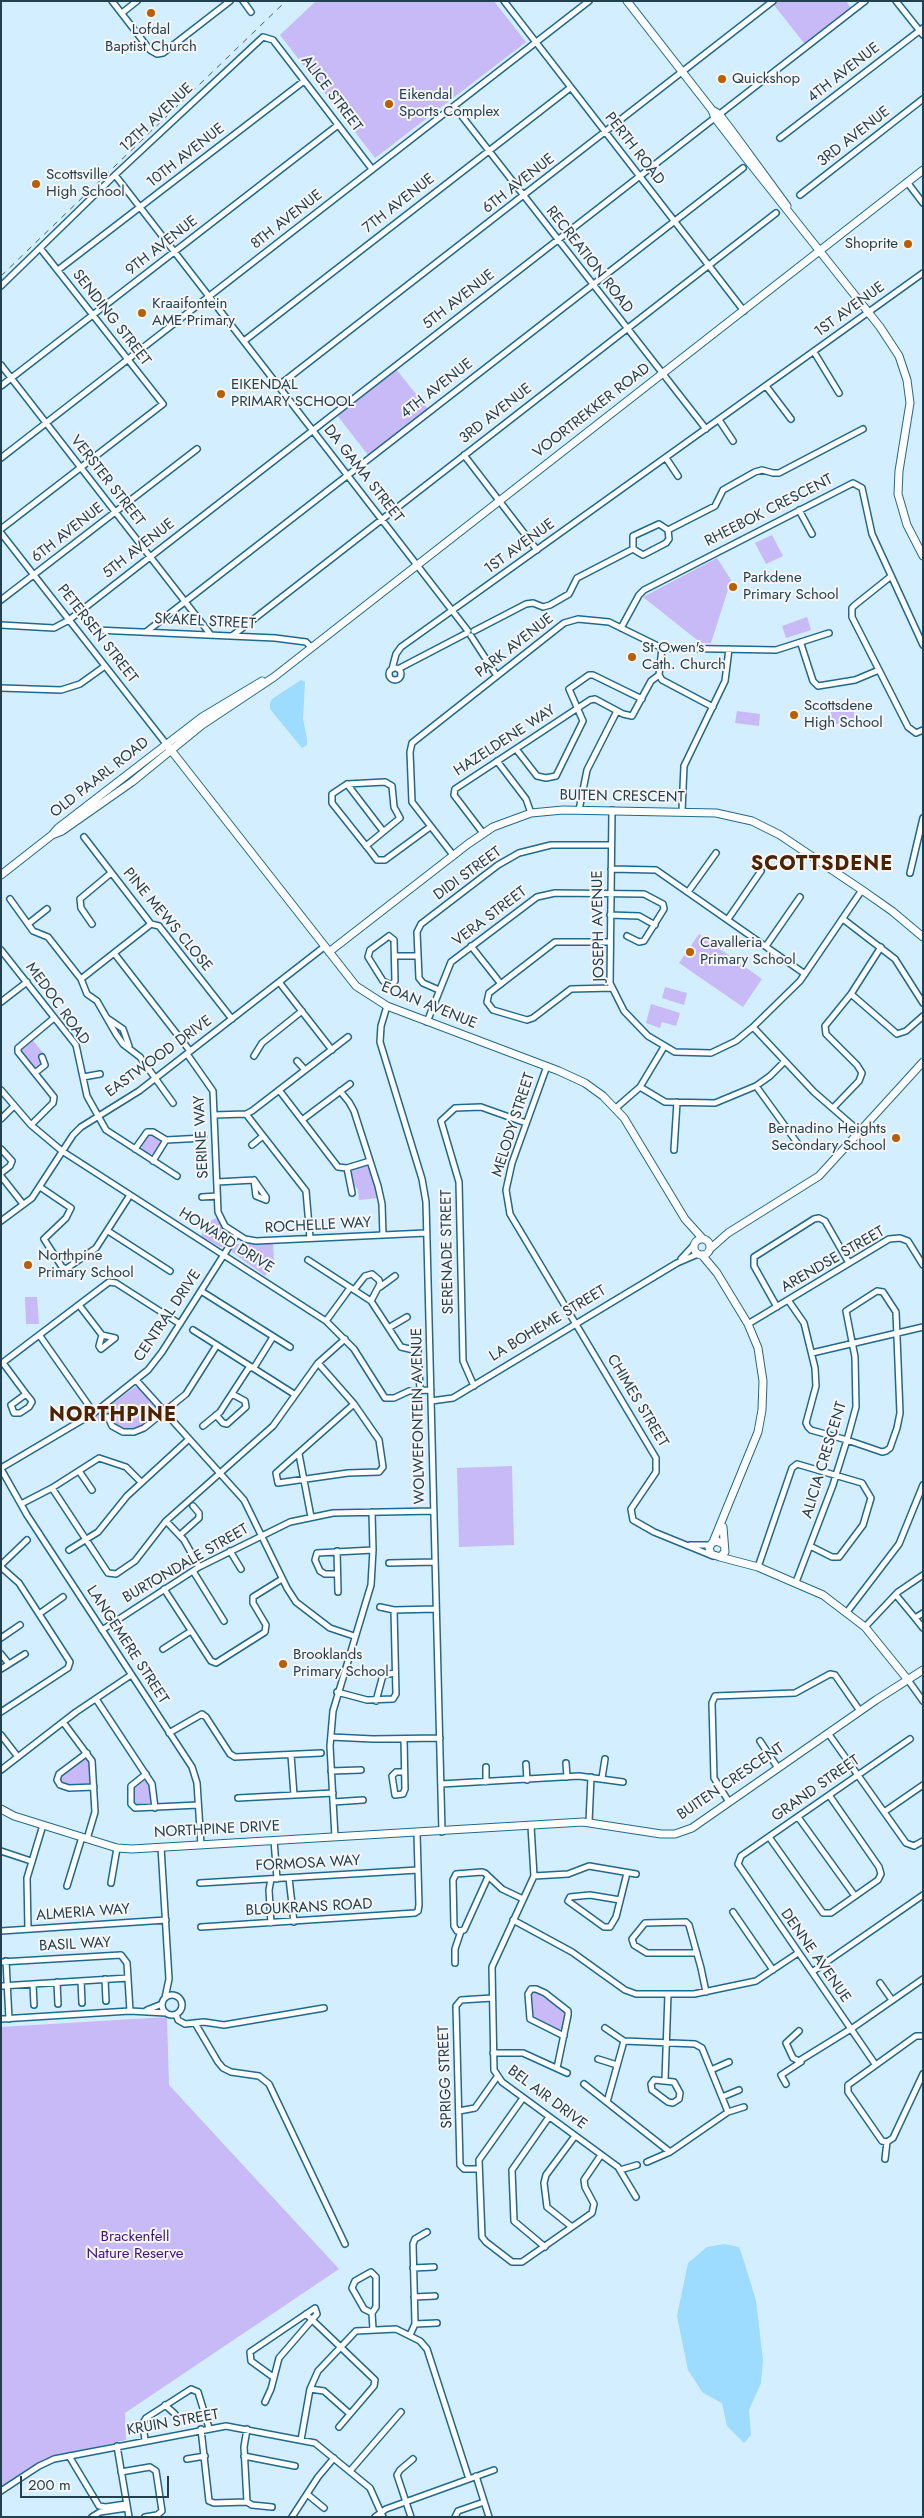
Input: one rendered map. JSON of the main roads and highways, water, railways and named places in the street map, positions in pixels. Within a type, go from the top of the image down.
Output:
[{"type":"water","points":[[301,680],[305,682],[303,719],[307,739],[307,745],[302,748],[270,709],[272,699]]},
{"type":"water","points":[[724,2244],[739,2247],[744,2261],[756,2301],[763,2360],[761,2383],[749,2410],[751,2435],[744,2443],[727,2426],[722,2403],[703,2393],[688,2370],[677,2316],[688,2263],[707,2247]]},
{"type":"railway","points":[[1,276],[286,1]]},
{"type":"place","name":"Lofdal Baptist Church","points":[[151,13]]},
{"type":"place","name":"Quickshop","points":[[722,79]]},
{"type":"place","name":"Eikendal Sports Complex","points":[[389,104]]},
{"type":"place","name":"Scottsville High School","points":[[36,184]]},
{"type":"place","name":"Shoprite","points":[[908,244]]},
{"type":"place","name":"Kraaifontein AME Primary","points":[[142,313]]},
{"type":"place","name":"EIKENDAL PRIMARY SCHOOL","points":[[221,394]]},
{"type":"place","name":"Parkdene Primary School","points":[[733,587]]},
{"type":"place","name":"St Owen's Cath. Church","points":[[632,657]]},
{"type":"place","name":"Scottsdene High School","points":[[794,715]]},
{"type":"place","name":"Cavalleria Primary School","points":[[690,952]]},
{"type":"place","name":"Bernadino Heights Secondary School","points":[[896,1138]]},
{"type":"place","name":"Northpine Primary School","points":[[28,1265]]},
{"type":"place","name":"Brooklands Primary School","points":[[283,1664]]},
{"type":"district","name":"SCOTTSDENE","points":[[822,865]]},
{"type":"district","name":"NORTHPINE","points":[[113,1416]]},
{"type":"park label","name":"Brackenfell Nature Reserve","points":[[135,2246]]}]
